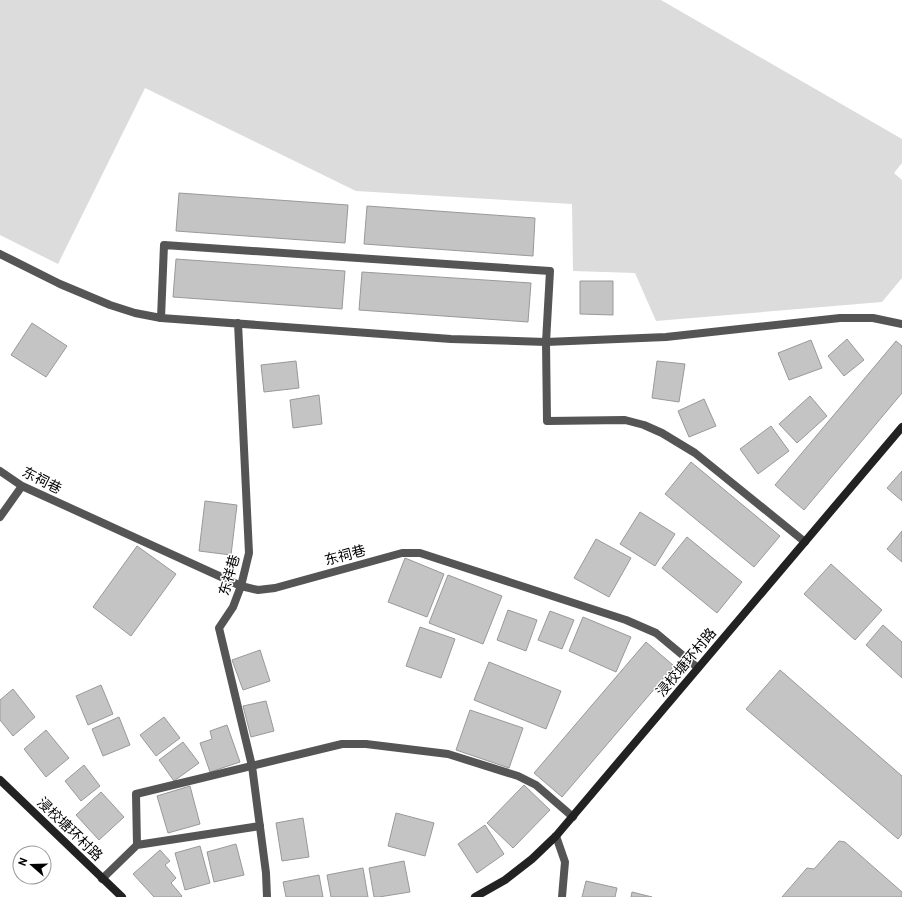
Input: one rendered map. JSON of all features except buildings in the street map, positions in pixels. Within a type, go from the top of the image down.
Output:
[{"type":"street","points":[[161,318],[164,245],[550,271],[546,342],[547,421],[625,420],[644,425],[662,433],[695,453],[805,542]]},
{"type":"street","points":[[0,254],[60,284],[110,305],[135,313],[161,318],[452,339],[546,342],[666,337],[840,318],[873,318],[902,324]]},
{"type":"street","name":"东祥巷","points":[[238,323],[249,553],[241,586],[233,607],[219,628],[252,766],[266,873],[267,897]]},
{"type":"street","name":"浸校塘环村路","points":[[475,897],[505,880],[532,859],[556,836],[902,427]]},
{"type":"street","name":"东祠巷","points":[[0,471],[22,486],[241,586],[258,590],[275,588],[402,553],[420,553],[626,620],[656,633],[698,668]]},
{"type":"street","points":[[0,517],[22,486]]},
{"type":"street","points":[[137,845],[136,794],[342,744],[366,744],[448,754],[518,776],[536,785],[572,817]]},
{"type":"street","name":"浸校塘环村路","points":[[0,780],[122,897]]},
{"type":"street","points":[[102,879],[137,845],[260,826]]},
{"type":"street","points":[[556,836],[565,862],[562,897]]},
{"type":"shaded area","points":[[0,0],[661,0],[902,139],[902,163],[894,173],[902,180],[902,278],[882,302],[656,321],[635,273],[573,271],[572,204],[356,191],[145,88],[58,264],[0,235]]}]
